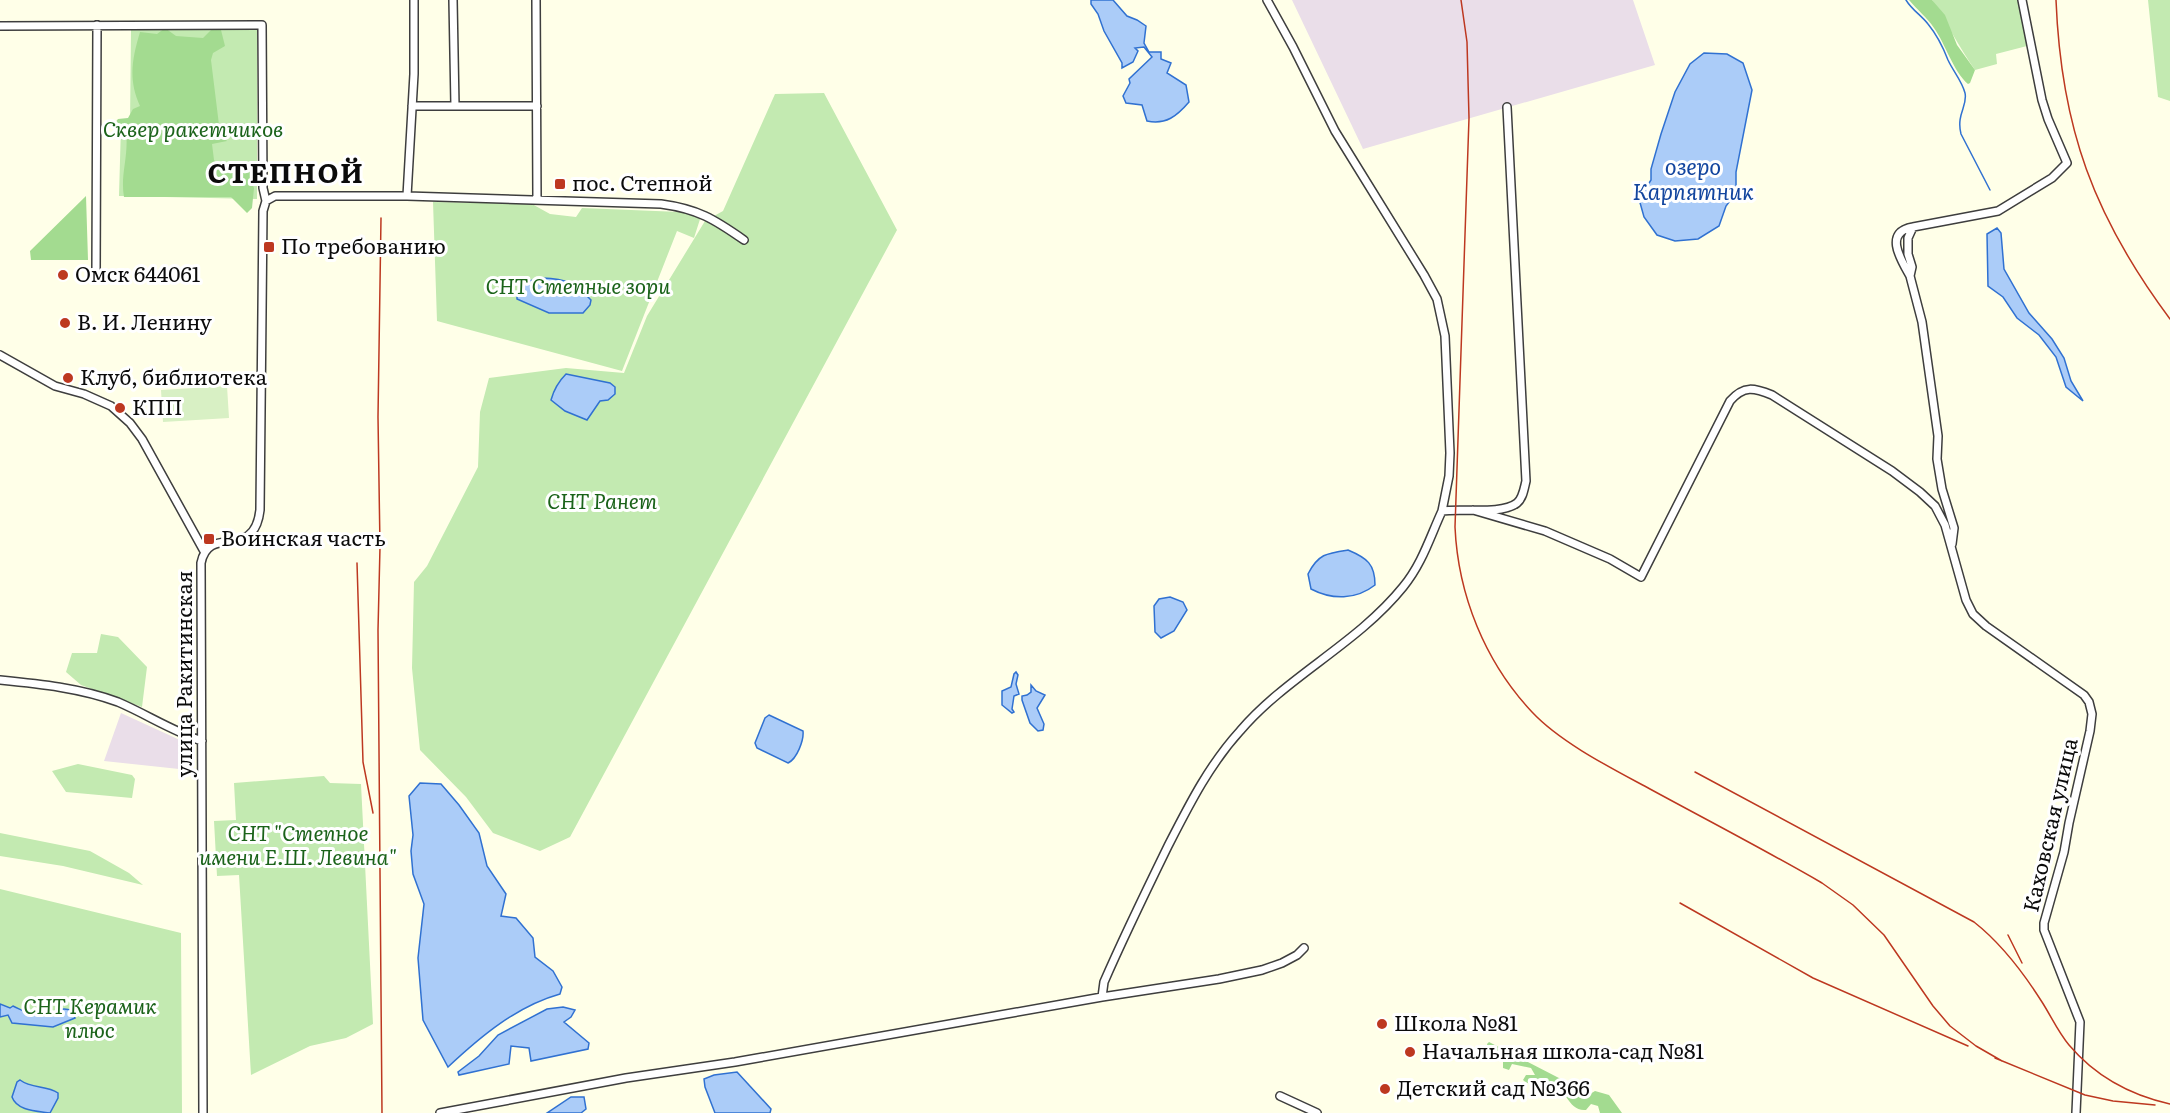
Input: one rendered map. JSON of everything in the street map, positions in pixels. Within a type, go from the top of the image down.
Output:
[{"type":"street","points":[[407,196],[414,0]]},
{"type":"street","points":[[453,0],[455,106]]},
{"type":"street","points":[[536,0],[537,199]]},
{"type":"street","points":[[1102,997],[1104,982],[1142,898],[1214,761],[1240,729],[1268,701],[1358,631],[1403,588],[1421,562],[1442,511],[1449,476],[1449,394],[1445,336],[1437,298],[1335,131],[1267,0]]},
{"type":"street","points":[[1952,549],[1954,528],[1942,489],[1937,459],[1938,436],[1922,322],[1910,276],[1897,252],[1896,242],[1898,234],[1904,229],[1998,211],[2052,178],[2067,163],[2042,100],[2022,0]]},
{"type":"street","points":[[0,26],[97,25],[96,274]]},
{"type":"street","name":"улица Ракитинская","points":[[97,25],[262,25],[263,188],[266,201],[263,211],[259,520],[256,528],[247,537],[215,543],[204,551],[201,563],[203,1113]]},
{"type":"street","points":[[412,106],[537,106]]},
{"type":"street","points":[[1442,511],[1503,509],[1516,504],[1522,496],[1526,481],[1507,107]]},
{"type":"street","points":[[266,201],[275,196],[407,196],[661,204],[684,207],[701,213],[744,240]]},
{"type":"street","points":[[1910,276],[1912,267],[1908,254],[1908,237],[1912,227]]},
{"type":"street","points":[[0,355],[55,386],[84,394],[111,406],[130,423],[147,448],[204,551]]},
{"type":"street","points":[[1473,510],[1545,531],[1610,559],[1641,577],[1730,401],[1737,393],[1757,389],[1772,394],[1920,492],[1935,506],[1945,525],[1952,549]]},
{"type":"street","name":"Каховская улица","points":[[1952,549],[1966,600],[1973,614],[1986,626],[2084,695],[2089,702],[2092,714],[2068,823],[2064,852],[2044,930],[2080,1022],[2076,1113]]},
{"type":"street","points":[[0,680],[63,687],[97,696],[136,710],[187,736],[202,741]]},
{"type":"street","points":[[440,1113],[595,1083],[735,1062],[1102,997],[1207,981],[1262,970],[1282,963],[1297,955],[1304,948]]},
{"type":"street","points":[[1280,1096],[1285,1096],[1317,1113]]},
{"type":"shaded area","points":[[1292,0],[1633,0],[1655,65],[1363,149]]},
{"type":"shaded area","points":[[121,713],[182,741],[179,769],[104,761]]},
{"type":"green space","points":[[1909,0],[1932,0],[1945,15],[1957,45],[1975,70],[1970,83],[1968,84],[1958,72],[1931,24]]},
{"type":"green space","points":[[1932,0],[2019,0],[2027,46],[1996,54],[1997,64],[1975,70]]},
{"type":"green space","points":[[2148,0],[2170,0],[2170,101],[2158,97]]},
{"type":"green space","name":"Сквер ракетчиков","points":[[165,28],[176,36],[203,38],[212,29],[221,30],[225,46],[213,53],[211,60],[220,133],[227,141],[212,144],[214,160],[218,165],[248,168],[253,173],[250,179],[254,188],[252,208],[247,213],[231,197],[124,197],[126,132],[114,124],[118,119],[128,118],[133,109],[140,106],[134,87],[132,69],[140,32],[157,34]]},
{"type":"green space","name":"Сквер ракетчиков","points":[[257,29],[257,199],[119,196],[121,125],[130,125],[131,30]]},
{"type":"green space","name":"СНТ Ранет","points":[[824,93],[897,230],[570,837],[540,851],[493,833],[466,797],[420,750],[412,668],[414,582],[427,566],[478,467],[480,412],[489,378],[566,368],[624,373],[647,316],[705,221],[723,211],[775,94]]},
{"type":"green space","points":[[86,196],[88,260],[31,260],[30,251]]},
{"type":"green space","name":"СНТ Степные зори","points":[[433,202],[532,204],[550,214],[576,217],[582,208],[680,212],[701,216],[694,238],[677,231],[622,371],[437,321]]},
{"type":"green space","points":[[227,386],[229,418],[163,422],[161,390]]},
{"type":"green space","points":[[101,634],[118,637],[147,667],[142,707],[81,685],[66,672],[72,653],[97,653]]},
{"type":"green space","points":[[78,764],[132,775],[135,779],[132,798],[66,792],[52,771]]},
{"type":"green space","name":"СНТ \"Степное имени Е.Ш. Левина\"","points":[[324,776],[330,783],[361,784],[373,1024],[346,1038],[310,1046],[251,1075],[239,875],[217,876],[214,821],[236,820],[234,783]]},
{"type":"green space","points":[[0,833],[90,851],[129,873],[143,885],[63,866],[0,856]]},
{"type":"green space","name":"СНТ Керамик плюс","points":[[0,889],[181,933],[182,1113],[0,1113]]},
{"type":"green space","points":[[1489,1042],[1590,1094],[1595,1091],[1609,1095],[1622,1113],[1600,1113],[1598,1106],[1591,1104],[1586,1110],[1579,1109],[1558,1088],[1541,1083],[1534,1085],[1528,1083],[1523,1080],[1526,1075],[1535,1075],[1531,1068],[1512,1064],[1509,1070],[1503,1068],[1503,1060],[1488,1049]]},
{"type":"water","points":[[1091,0],[1113,0],[1127,16],[1146,26],[1144,43],[1149,52],[1161,52],[1161,59],[1171,63],[1167,73],[1186,85],[1189,102],[1175,115],[1160,122],[1147,121],[1142,105],[1126,103],[1123,96],[1130,83],[1129,79],[1152,57],[1144,47],[1135,48],[1138,51],[1133,62],[1122,68],[1122,63],[1104,31]]},
{"type":"water","name":"озеро Карпятник","points":[[1704,53],[1727,54],[1743,63],[1752,90],[1736,172],[1736,193],[1726,206],[1719,226],[1698,239],[1675,241],[1657,235],[1644,217],[1639,199],[1651,180],[1651,169],[1675,92],[1690,64]]},
{"type":"water","points":[[1997,228],[2001,233],[2004,269],[2029,313],[2052,339],[2064,358],[2071,381],[2083,401],[2066,387],[2056,357],[2039,335],[2017,318],[2003,297],[1988,286],[1987,234]]},
{"type":"water","points":[[542,278],[558,279],[575,285],[591,300],[590,305],[583,313],[549,313],[517,299],[517,294],[525,282]]},
{"type":"water","points":[[566,374],[610,383],[615,387],[615,394],[608,400],[600,401],[587,420],[565,411],[551,400],[561,379]]},
{"type":"water","points":[[1348,550],[1369,563],[1375,578],[1375,585],[1360,594],[1344,597],[1335,597],[1311,589],[1308,574],[1316,562],[1329,554]]},
{"type":"water","points":[[1170,597],[1183,602],[1187,610],[1174,631],[1161,638],[1155,632],[1154,606],[1159,599]]},
{"type":"water","points":[[1016,672],[1019,694],[1014,696],[1012,709],[1014,712],[1012,713],[1002,705],[1002,691],[1011,687]]},
{"type":"water","points":[[1031,685],[1036,691],[1045,695],[1037,708],[1044,724],[1043,730],[1038,731],[1030,723],[1022,700],[1022,696],[1031,692]]},
{"type":"water","points":[[769,715],[803,731],[799,749],[788,763],[757,748],[755,743],[765,718]]},
{"type":"water","points":[[420,783],[441,784],[479,833],[487,866],[506,894],[501,916],[516,918],[533,938],[535,957],[553,971],[562,987],[560,994],[529,1006],[500,1023],[448,1067],[423,1020],[418,958],[424,904],[413,874],[411,851],[413,835],[409,796]]},
{"type":"water","points":[[0,1004],[10,1008],[13,1006],[39,1016],[67,1009],[72,1011],[75,1018],[53,1027],[12,1023],[8,1015],[0,1017]]},
{"type":"water","points":[[563,1007],[575,1010],[564,1022],[589,1043],[588,1049],[531,1061],[529,1048],[511,1046],[509,1064],[459,1075],[458,1072],[479,1056],[498,1035],[547,1009]]},
{"type":"water","points":[[737,1072],[771,1109],[770,1113],[715,1113],[704,1079],[714,1075]]},
{"type":"water","points":[[20,1080],[29,1085],[58,1093],[58,1098],[50,1113],[28,1110],[15,1102],[12,1097],[17,1082]]},
{"type":"water","points":[[571,1097],[584,1097],[586,1109],[581,1113],[547,1113]]},
{"type":"waterway","points":[[1906,0],[1934,32],[1962,84],[1965,102],[1960,121],[1961,134],[1990,190]]},
{"type":"railway","points":[[1461,0],[1467,42],[1469,118],[1455,527],[1457,552],[1468,602],[1488,649],[1501,672],[1532,712],[1572,745],[1801,871],[1853,905],[1884,935],[1933,1006],[1950,1026],[1976,1046],[2002,1061]]},
{"type":"railway","points":[[2056,0],[2065,90],[2086,169],[2121,244],[2143,281],[2170,319]]},
{"type":"railway","points":[[381,218],[378,630],[382,1113]]},
{"type":"railway","points":[[357,563],[363,762],[373,813]]},
{"type":"railway","points":[[1695,772],[1974,922],[2003,949],[2020,969],[2061,1035],[2079,1056],[2102,1075],[2128,1090],[2170,1104]]},
{"type":"railway","points":[[1680,903],[1813,978],[1968,1046]]},
{"type":"railway","points":[[2008,935],[2022,963]]},
{"type":"railway","points":[[1995,1058],[2085,1095],[2113,1101],[2155,1105]]},
{"type":"place","name":"пос. Степной","points":[[560,184]]},
{"type":"place","name":"По требованию","points":[[269,247]]},
{"type":"place","name":"Омск 644061","points":[[63,275]]},
{"type":"place","name":"В. И. Ленину","points":[[65,323]]},
{"type":"place","name":"Клуб, библиотека","points":[[68,378]]},
{"type":"place","name":"КПП","points":[[120,408]]},
{"type":"place","name":"Воинская часть","points":[[209,539]]},
{"type":"place","name":"Школа №81","points":[[1382,1024]]},
{"type":"place","name":"Начальная школа-сад №81","points":[[1410,1052]]},
{"type":"place","name":"Детский сад №366","points":[[1385,1089]]},
{"type":"district","name":"СТЕПНОЙ","points":[[286,174]]}]
